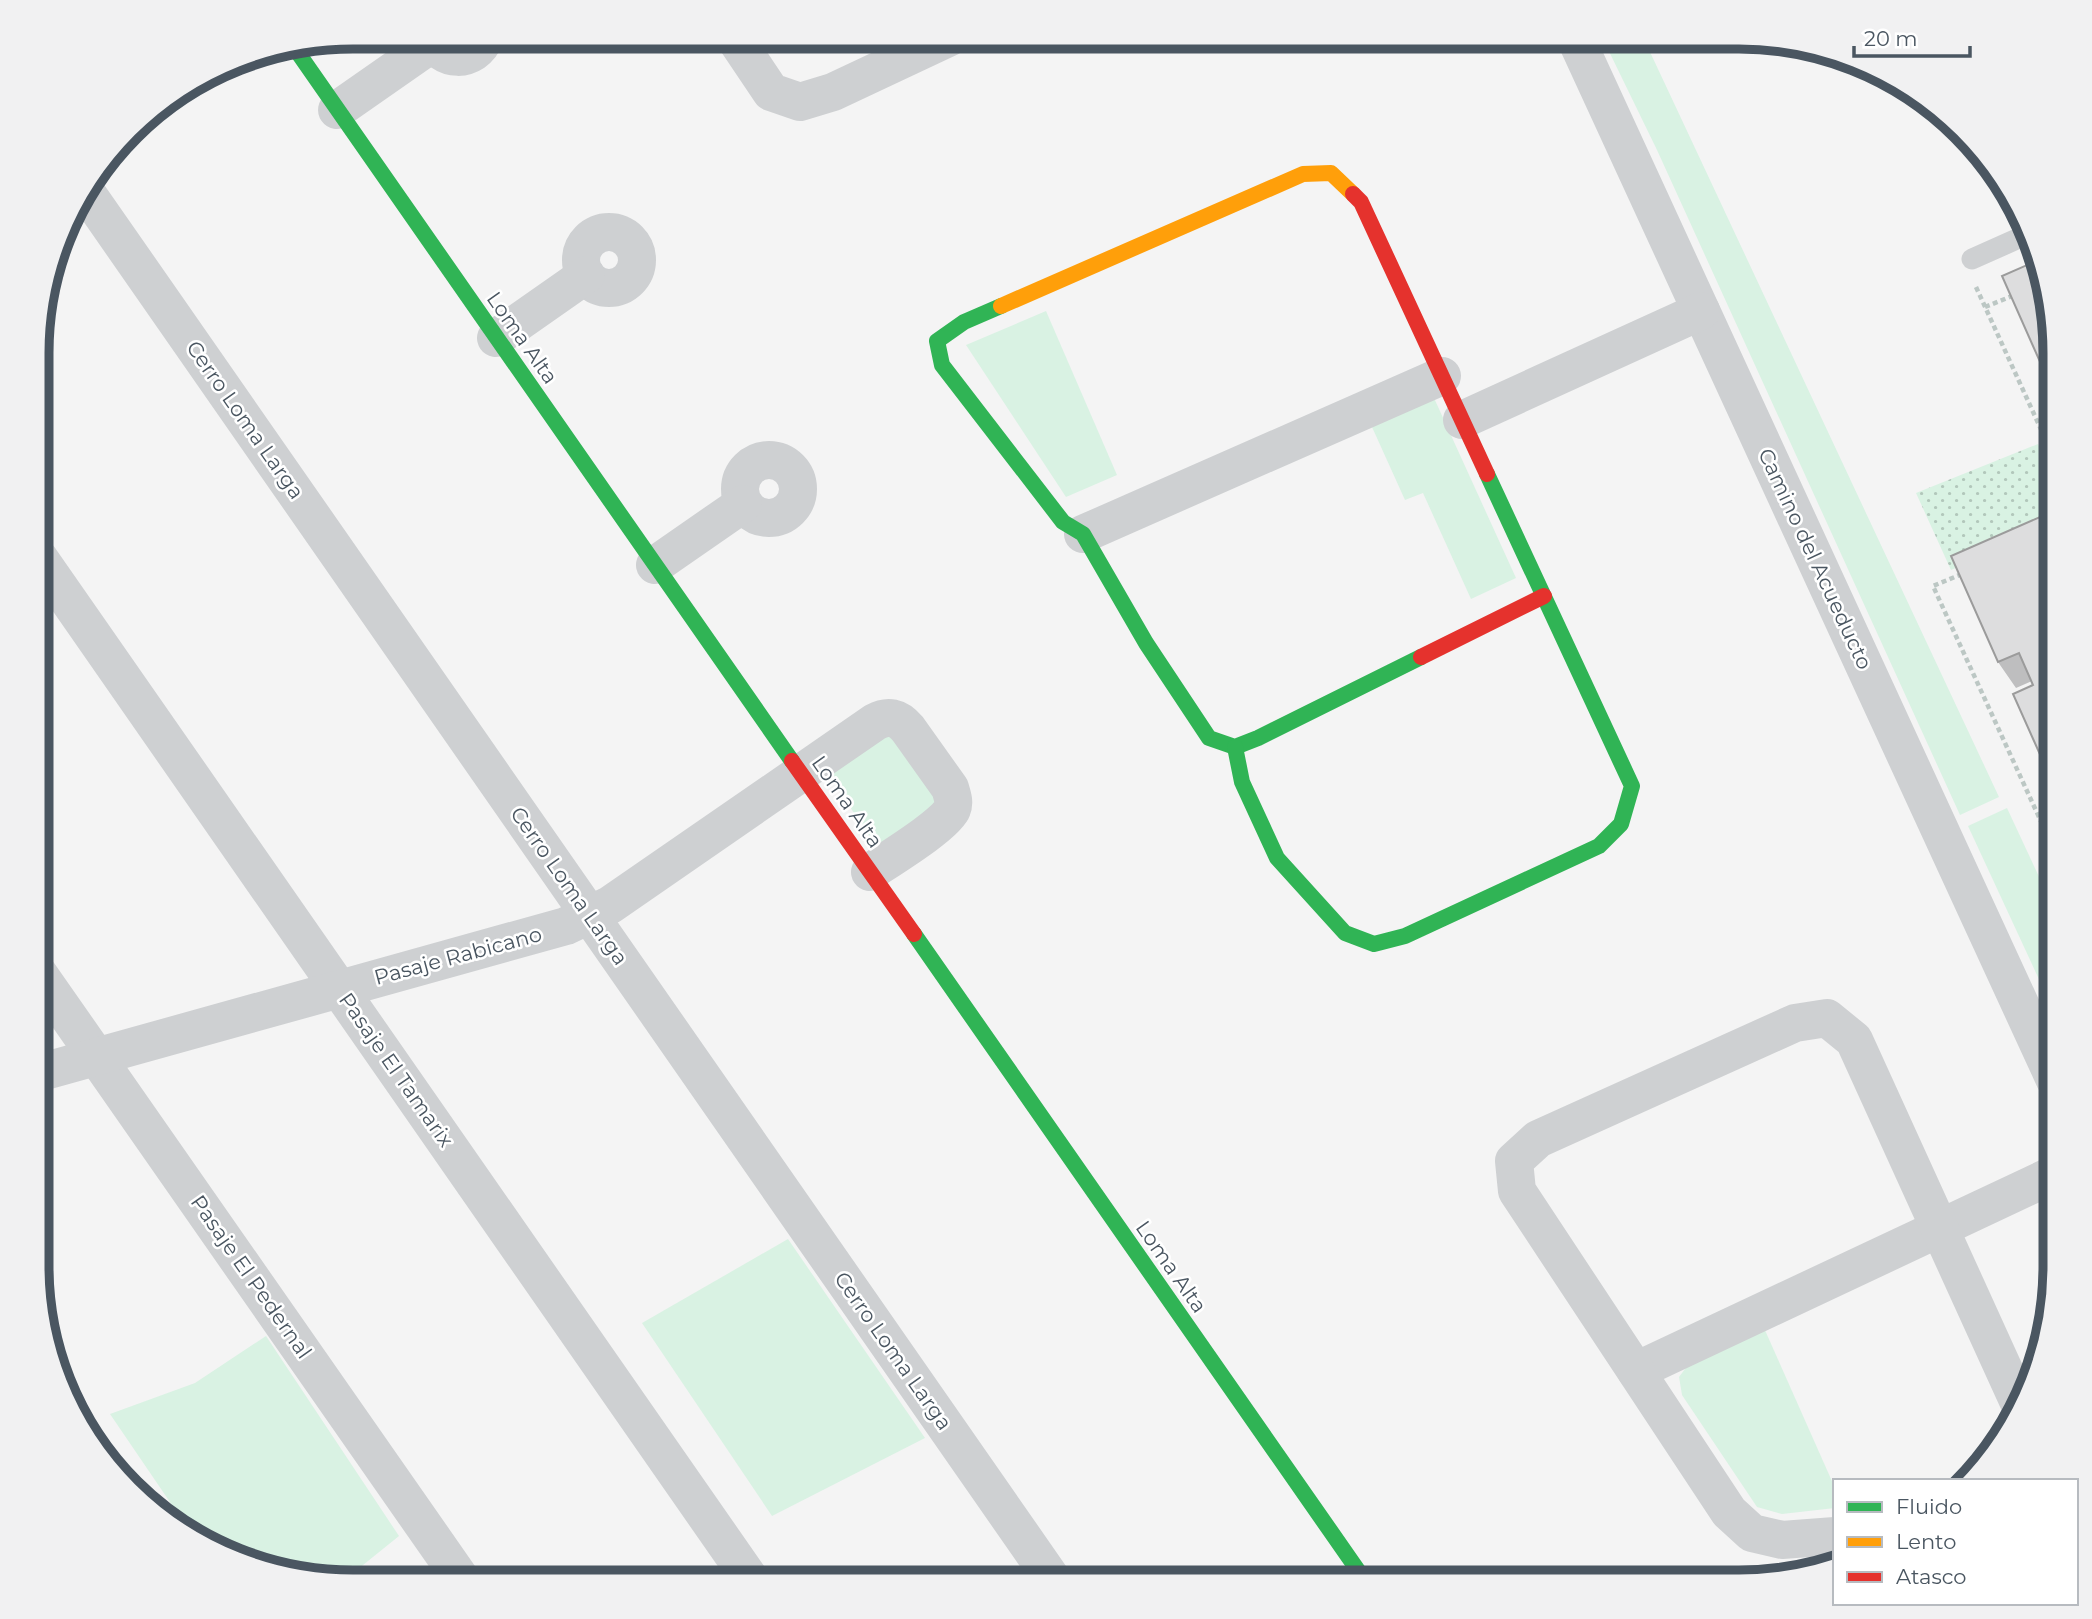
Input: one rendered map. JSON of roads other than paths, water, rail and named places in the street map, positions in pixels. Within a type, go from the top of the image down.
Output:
[{"type":"street","points":[[337,110],[420,49]]},
{"type":"street","points":[[438,49],[448,56],[458,58],[468,56],[477,49]]},
{"type":"street","points":[[742,49],[771,92],[800,102],[833,92],[924,49]]},
{"type":"street","name":"Camino del Acueducto","points":[[1581,49],[2043,1054]]},
{"type":"street","name":"Loma Alta","points":[[299,54],[1358,1570]]},
{"type":"street","points":[[1235,747],[1242,782],[1277,858],[1345,933],[1374,944],[1405,936],[1599,846],[1621,824],[1632,786],[1544,596],[1462,421],[1361,202],[1331,173],[1303,174],[964,322],[937,341],[942,365],[1063,522],[1083,534],[1146,643],[1209,738],[1235,747],[1544,596]]},
{"type":"street","name":"Cerro Loma Larga","points":[[91,199],[1046,1570]]},
{"type":"street","points":[[496,338],[586,275],[582,266],[584,247],[598,234],[618,233],[633,244]]},
{"type":"street","points":[[1462,421],[1701,311]]},
{"type":"street","points":[[1083,534],[1442,376]]},
{"type":"street","points":[[656,565],[743,504]]},
{"type":"street","name":"Pasaje El Tamarix","points":[[49,572],[744,1570]]},
{"type":"street","name":"Pasaje Rabicano","points":[[49,1070],[566,926],[610,905],[883,718],[893,718],[902,722],[950,788],[953,807],[942,822],[870,872]]},
{"type":"street","name":"Pasaje El Pedernal","points":[[49,989],[455,1570]]},
{"type":"street","points":[[1833,1536],[1782,1540],[1752,1532],[1729,1512],[1517,1191],[1514,1161],[1538,1139],[1795,1023],[1827,1018],[1854,1040],[2015,1394]]},
{"type":"street","points":[[1636,1371],[2043,1180]]},
{"type":"lane","points":[[1972,259],[2020,237]]}]
